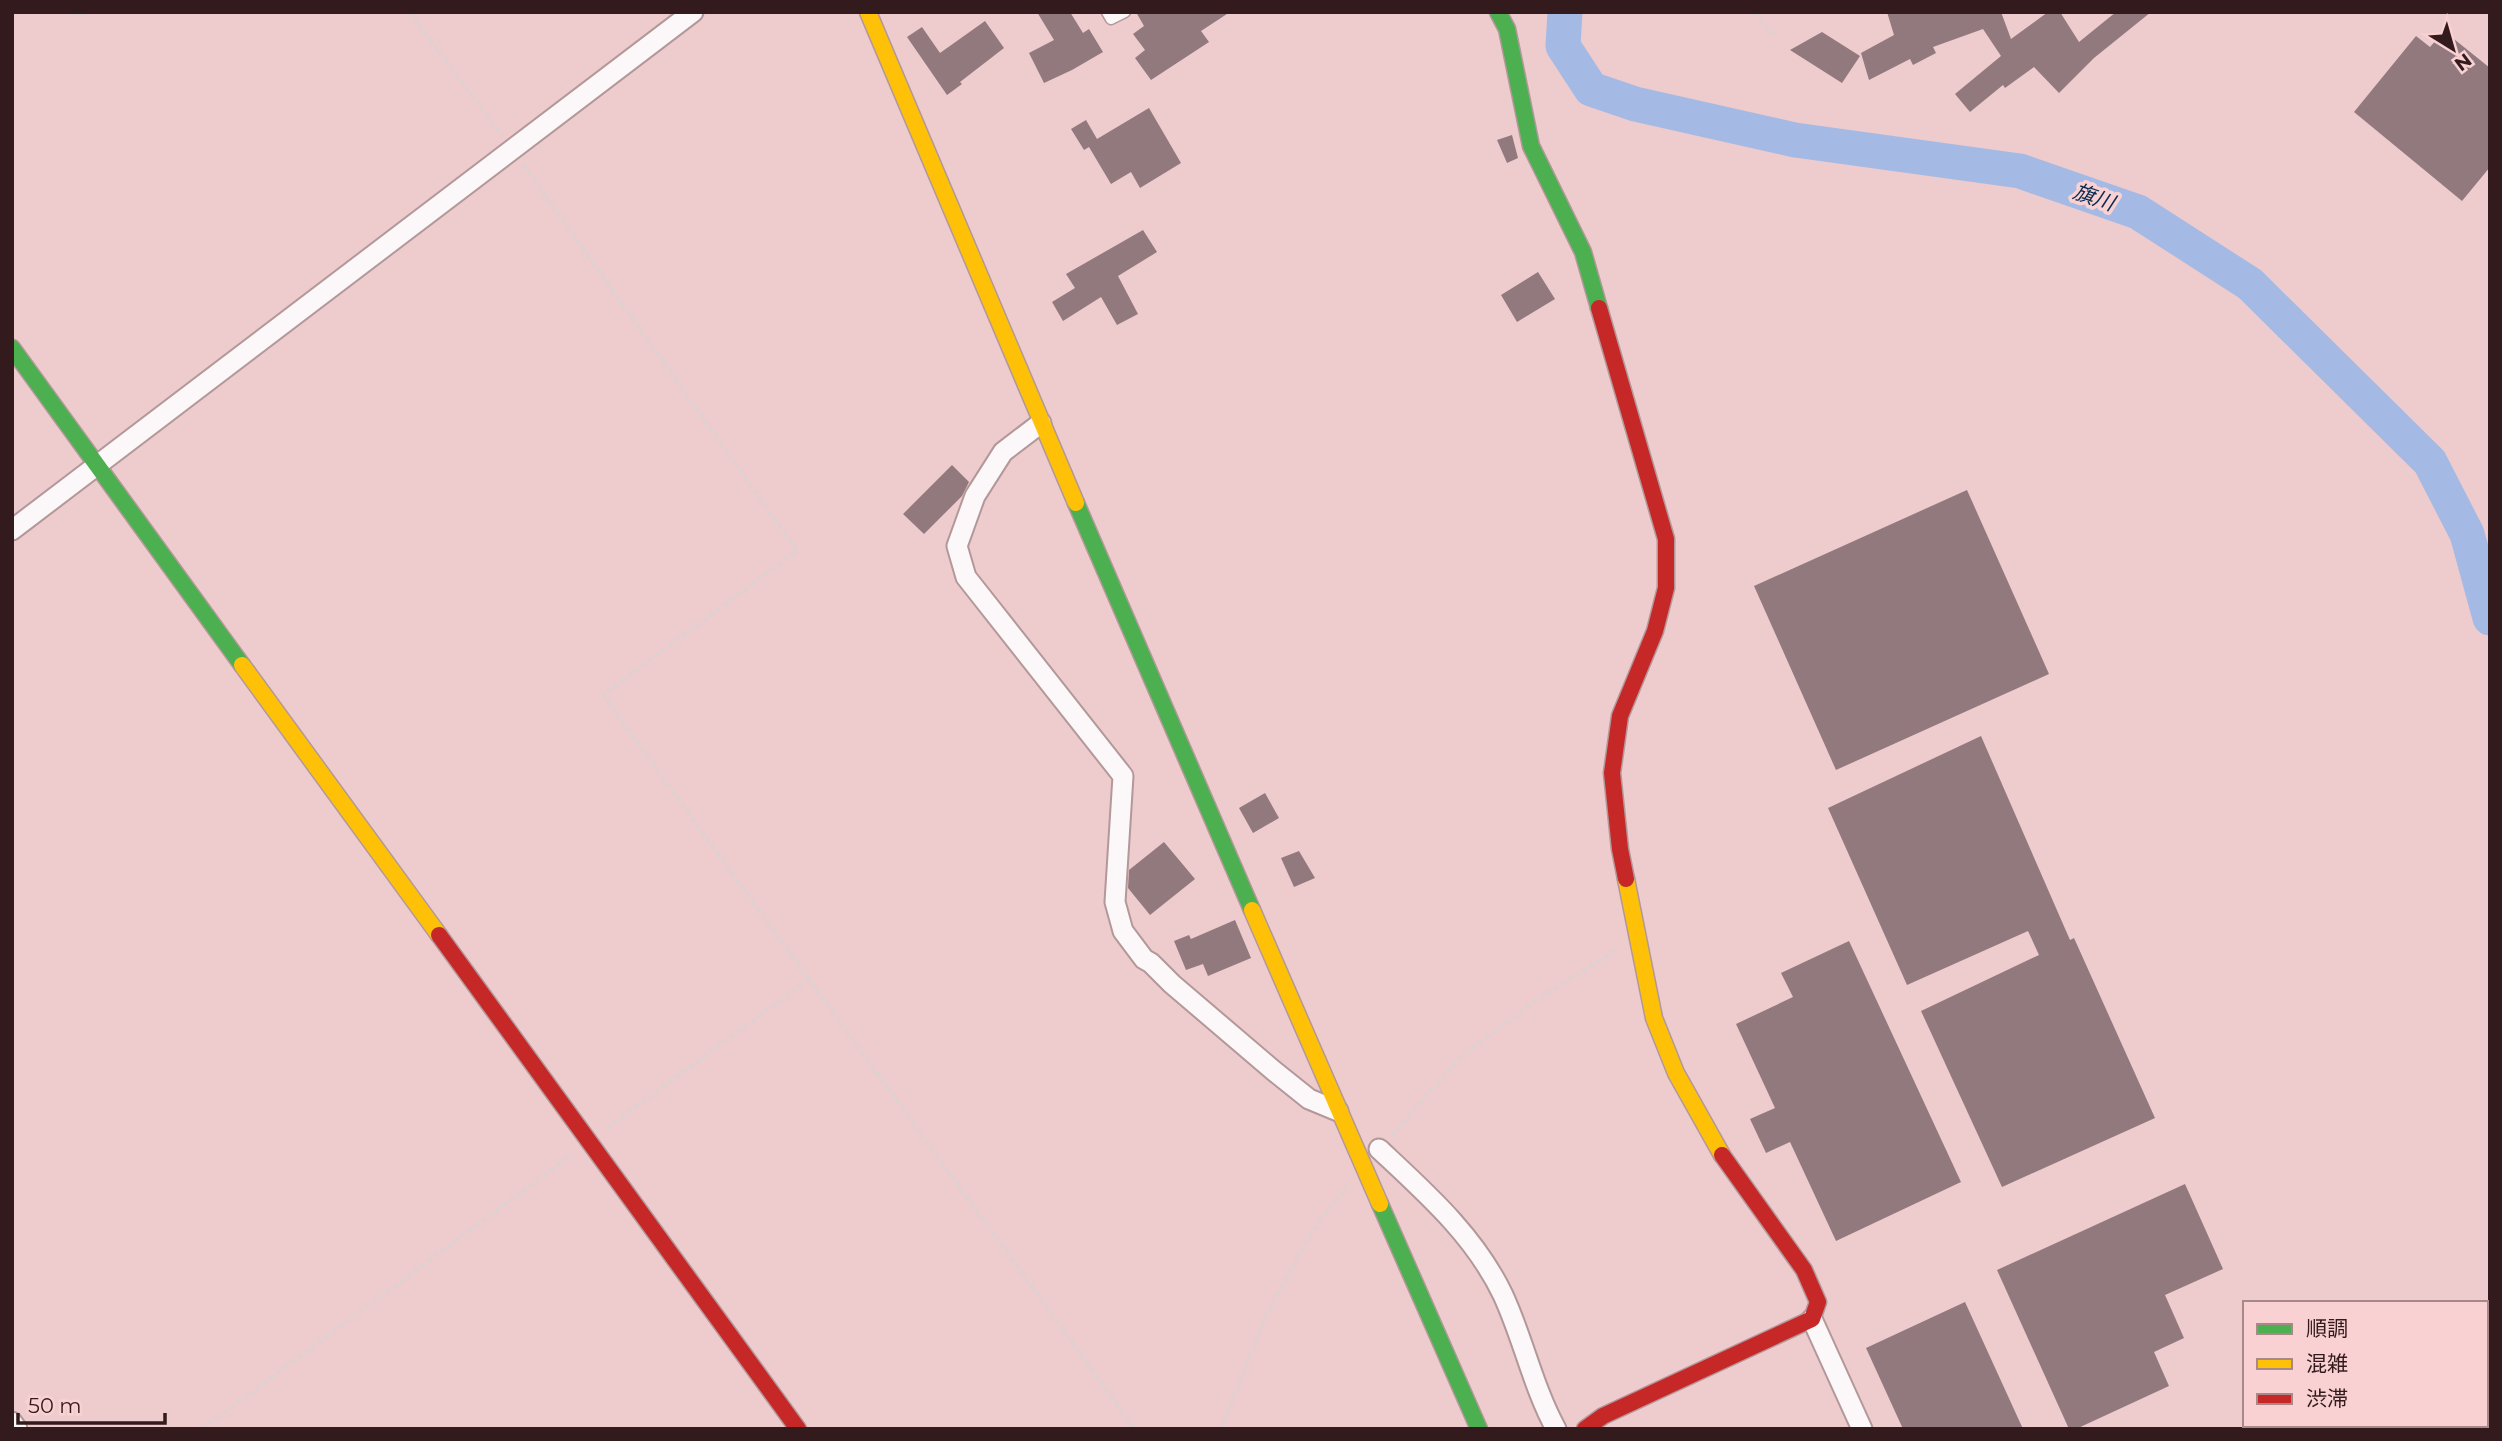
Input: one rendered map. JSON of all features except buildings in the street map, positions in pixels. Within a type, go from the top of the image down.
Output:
[{"type":"street","points":[[12,530],[693,12]]},
{"type":"street","points":[[868,12],[1041,423],[1338,1111],[1479,1429]]},
{"type":"street","points":[[1499,12],[1507,29],[1531,146],[1583,252],[1666,539],[1666,588],[1655,631],[1619,716],[1612,773],[1620,849],[1654,1018],[1675,1073],[1720,1152],[1804,1270],[1818,1302],[1812,1319],[1862,1429]]},
{"type":"street","points":[[12,348],[798,1429]]},
{"type":"street","points":[[1041,423],[1003,452],[975,496],[957,546],[966,577],[1123,776],[1115,902],[1123,931],[1144,959],[1287,1082],[1309,1100],[1338,1111]]},
{"type":"street","points":[[1380,1149],[1436,1202],[1478,1250],[1503,1295],[1556,1429]]},
{"type":"street","points":[[1585,1429],[1603,1416],[1812,1319]]},
{"type":"street","points":[[12,1422],[17,1429]]},
{"type":"lane","points":[[1107,12],[1111,19],[1125,12]]},
{"type":"path","points":[[71,12],[74,15],[90,12]]},
{"type":"path","points":[[409,12],[513,150],[797,551],[603,695],[1135,1429]]},
{"type":"path","points":[[1754,12],[1777,38]]},
{"type":"path","points":[[1380,1149],[1460,1058],[1532,1003],[1638,936]]},
{"type":"path","points":[[202,1429],[808,980]]},
{"type":"path","points":[[1222,1429],[1264,1320],[1311,1233],[1363,1166]]},
{"type":"waterway","name":"旗川","points":[[1565,12],[1563,46],[1591,89],[1635,104],[1795,140],[2020,171],[2138,212],[2250,284],[2430,462],[2467,534],[2490,618]]},
{"type":"traffic: fast","points":[[1498,12],[1507,29],[1531,146],[1583,252],[1599,308]]},
{"type":"traffic: fast","points":[[12,348],[242,665]]},
{"type":"traffic: fast","points":[[1076,503],[1252,910]]},
{"type":"traffic: fast","points":[[1380,1204],[1479,1429]]},
{"type":"traffic: slow","points":[[868,12],[1076,503]]},
{"type":"traffic: slow","points":[[242,665],[439,935]]},
{"type":"traffic: slow","points":[[1626,879],[1654,1018],[1676,1073],[1722,1155]]},
{"type":"traffic: slow","points":[[1252,910],[1380,1204]]},
{"type":"traffic: jam","points":[[1599,308],[1666,539],[1666,588],[1655,631],[1620,716],[1612,773],[1626,879]]},
{"type":"traffic: jam","points":[[439,935],[798,1429]]},
{"type":"traffic: jam","points":[[1585,1429],[1603,1416],[1812,1319],[1818,1302],[1804,1270],[1722,1155]]}]
